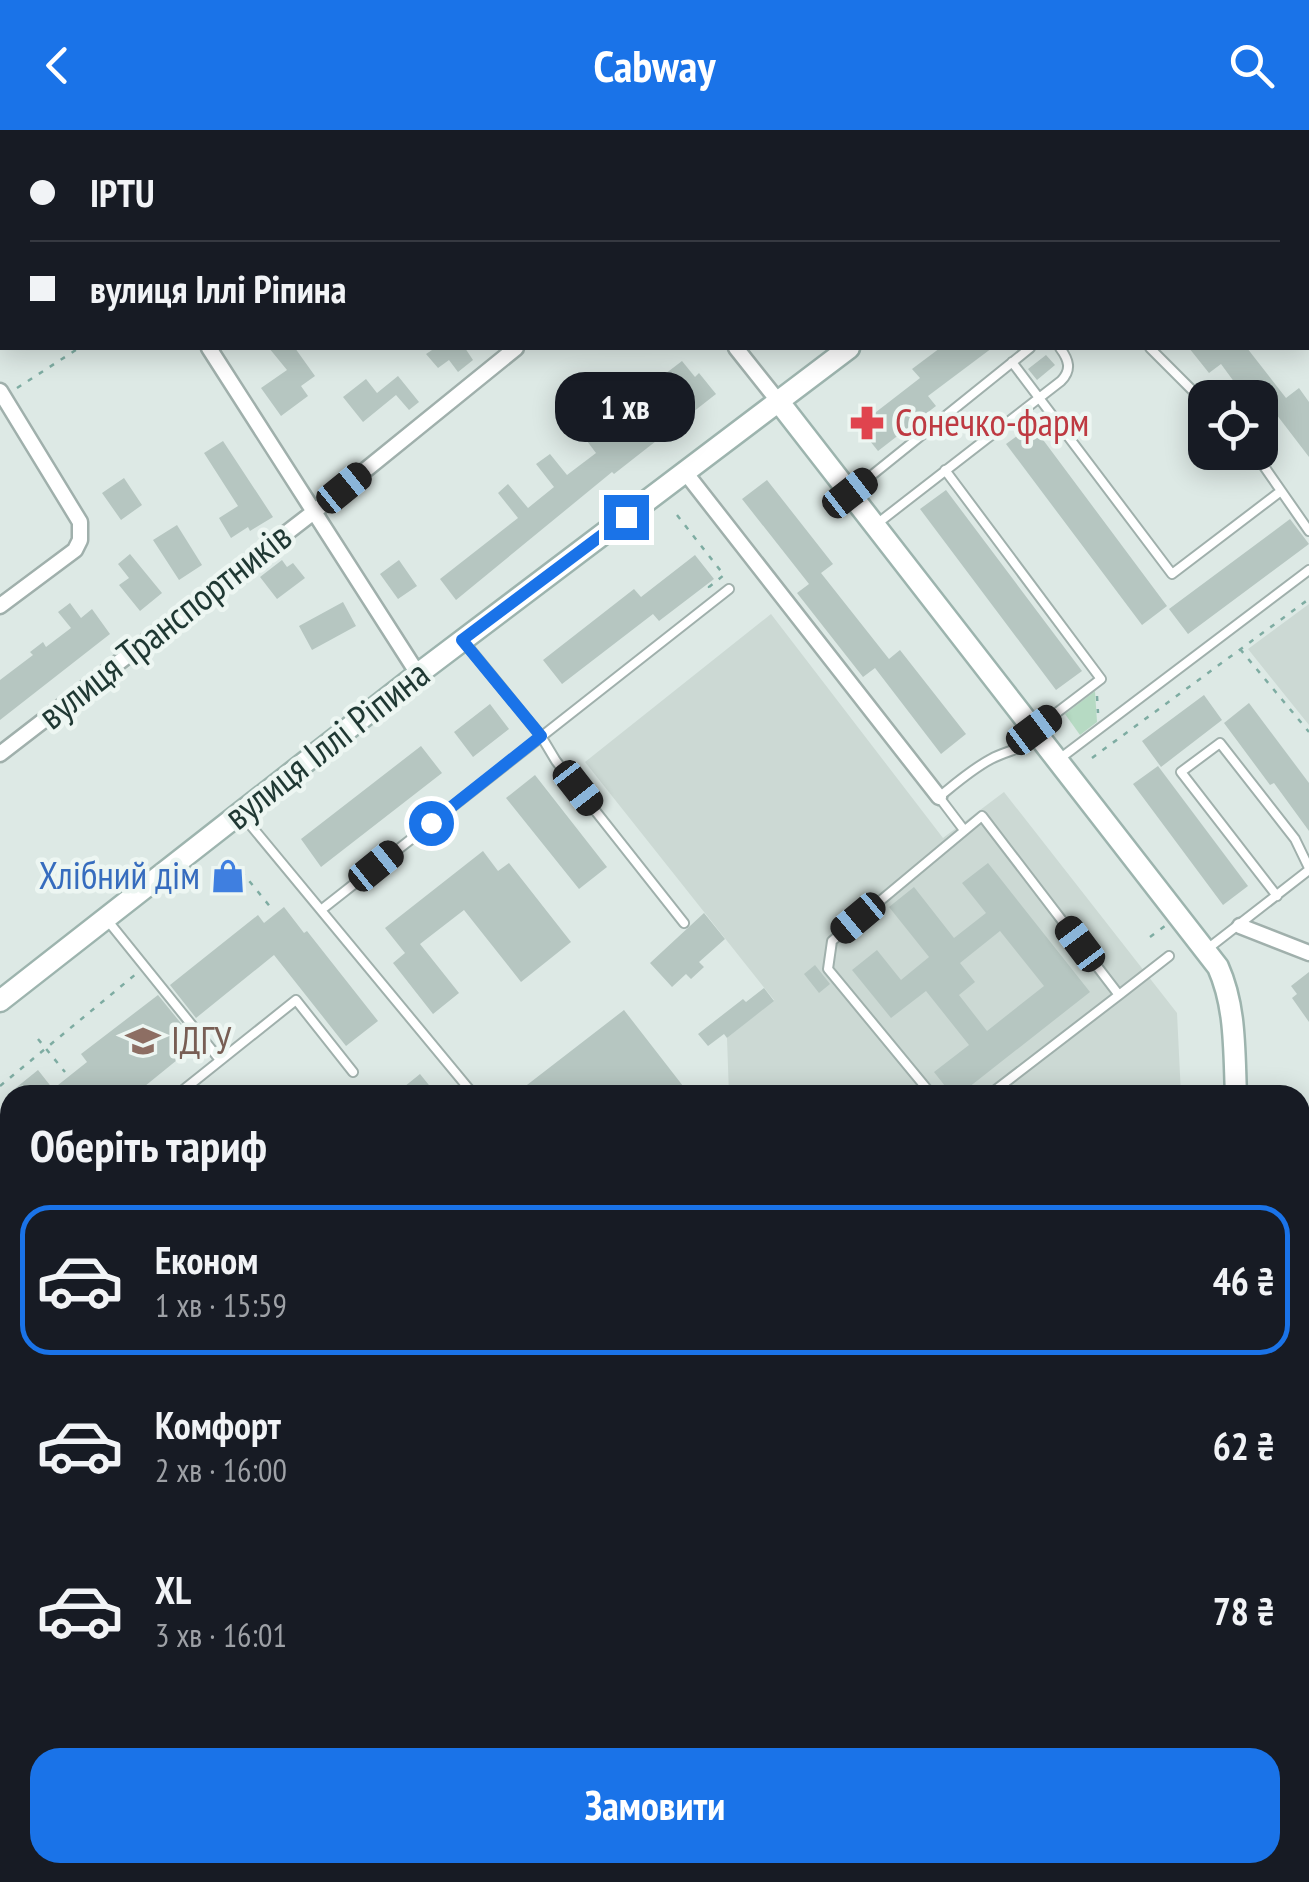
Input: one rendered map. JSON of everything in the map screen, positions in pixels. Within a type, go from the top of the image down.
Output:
[{"type":"main road","name":"вулиця Іллі Ріпина","points":[[0,1002],[462,640],[847,350]]},
{"type":"main road","points":[[780,402],[1218,967],[1232,1006],[1236,1085]]},
{"type":"street","points":[[211,350],[418,674]]},
{"type":"street","name":"вулиця Транспортників","points":[[0,754],[315,511],[514,350]]},
{"type":"street","points":[[738,350],[780,402]]},
{"type":"street","points":[[0,606],[75,550],[80,540],[80,522],[2,394]]},
{"type":"street","points":[[685,472],[938,798]]},
{"type":"street","points":[[1240,926],[1309,952]]},
{"type":"lane","points":[[850,493],[1027,350]]},
{"type":"lane","points":[[874,525],[1061,382],[1068,374],[1062,350]]},
{"type":"lane","points":[[1152,350],[1188,386]]},
{"type":"lane","points":[[1012,362],[1172,574],[1281,491]]},
{"type":"lane","points":[[945,470],[1102,679],[1026,746],[984,762],[938,798],[964,830]]},
{"type":"lane","points":[[1266,470],[1309,531]]},
{"type":"lane","points":[[1058,760],[1309,570]]},
{"type":"lane","points":[[321,910],[729,589]]},
{"type":"lane","points":[[462,640],[684,923]]},
{"type":"lane","points":[[1206,950],[1240,926],[1277,896],[1309,869],[1295,840],[1220,743],[1181,772],[1277,896]]},
{"type":"lane","points":[[240,812],[466,1085]]},
{"type":"lane","points":[[924,1085],[828,969],[832,940],[982,816],[1119,996]]},
{"type":"lane","points":[[106,918],[220,1060]]},
{"type":"lane","points":[[1002,1085],[1169,956]]},
{"type":"lane","points":[[189,1085],[296,1000],[353,1072]]},
{"type":"path","points":[[2,394],[76,350]]},
{"type":"path","points":[[677,515],[724,574],[709,587],[718,598]]},
{"type":"path","points":[[1092,758],[1309,598]]},
{"type":"path","points":[[1240,650],[1309,732]]},
{"type":"path","points":[[1096,691],[1099,721]]},
{"type":"path","points":[[233,861],[272,908]]},
{"type":"path","points":[[1150,937],[1172,921]]},
{"type":"path","points":[[1,1085],[145,966]]},
{"type":"path","points":[[38,1038],[64,1072]]},
{"type":"shaded area","points":[[1309,604],[1309,725],[1248,649]]},
{"type":"shaded area","points":[[771,614],[943,838],[1004,792],[1177,1013],[1181,1085],[729,1085],[727,1038],[774,1000],[585,762]]},
{"type":"green space","points":[[1095,691],[1097,722],[1080,735],[1065,714]]},
{"type":"building","points":[[271,350],[296,350],[315,376],[301,386],[308,396],[281,416],[261,388],[287,370]]},
{"type":"building","points":[[432,350],[466,350],[473,360],[458,372],[449,360],[438,368],[426,354]]},
{"type":"building","points":[[937,350],[989,350],[928,396],[936,406],[878,451],[858,426],[920,378],[912,369]]},
{"type":"building","points":[[1191,350],[1249,350],[1272,380],[1233,380],[1221,364],[1209,373]]},
{"type":"building","points":[[1046,355],[1055,365],[1037,380],[1028,369]]},
{"type":"building","points":[[682,361],[695,377],[699,373],[716,394],[612,472],[456,600],[440,579],[518,518],[498,493],[508,484],[528,508],[554,487],[536,464],[550,454],[567,475],[596,453],[587,441],[608,424],[619,436],[678,390],[665,374]]},
{"type":"building","points":[[398,376],[419,402],[409,410],[396,395],[363,422],[343,397],[366,379],[377,393]]},
{"type":"building","points":[[1278,388],[1286,398],[1299,388],[1309,402],[1309,457],[1278,417]]},
{"type":"building","points":[[1032,425],[1167,606],[1142,625],[1006,444]]},
{"type":"building","points":[[223,441],[273,517],[231,538],[219,518],[238,506],[204,453]]},
{"type":"building","points":[[124,478],[142,505],[121,520],[102,493]]},
{"type":"building","points":[[767,480],[833,564],[821,573],[889,659],[900,650],[966,734],[941,754],[875,668],[863,677],[797,593],[809,584],[742,499]]},
{"type":"building","points":[[946,490],[1082,671],[1056,690],[920,509]]},
{"type":"building","points":[[1290,519],[1309,544],[1188,634],[1169,609]]},
{"type":"building","points":[[177,525],[202,565],[179,580],[153,540]]},
{"type":"building","points":[[130,554],[162,593],[140,611],[119,585],[129,578],[118,564]]},
{"type":"building","points":[[695,555],[714,579],[659,621],[653,614],[562,684],[543,660],[634,589],[641,597]]},
{"type":"building","points":[[282,560],[287,567],[293,563],[305,578],[277,599],[260,577]]},
{"type":"building","points":[[399,560],[417,586],[398,599],[380,574]]},
{"type":"building","points":[[343,602],[356,626],[312,650],[299,626]]},
{"type":"building","points":[[70,603],[81,618],[92,609],[110,634],[0,720],[0,680],[33,655],[30,652],[43,642],[46,647],[71,628],[58,612]]},
{"type":"building","points":[[1204,695],[1222,720],[1161,767],[1142,741]]},
{"type":"building","points":[[1249,703],[1309,783],[1309,831],[1224,723]]},
{"type":"building","points":[[490,704],[509,729],[473,757],[454,732]]},
{"type":"building","points":[[421,746],[442,773],[321,867],[301,839]]},
{"type":"building","points":[[1158,766],[1248,886],[1223,905],[1133,784]]},
{"type":"building","points":[[535,775],[607,867],[579,889],[506,798]]},
{"type":"building","points":[[483,851],[498,871],[509,863],[571,942],[521,982],[464,910],[420,944],[459,993],[433,1014],[393,963],[405,953],[385,928]]},
{"type":"building","points":[[988,863],[1090,992],[972,1085],[944,1085],[934,1072],[969,1045],[926,991],[891,1018],[852,970],[877,950],[901,980],[929,957],[889,907],[914,887],[954,938],[986,913],[962,883]],"holes":[[[1000,931],[1044,986],[987,1031],[959,995],[975,982],[960,963]]]},
{"type":"building","points":[[284,907],[378,1021],[346,1046],[274,955],[196,1018],[170,985],[258,915],[264,923]]},
{"type":"building","points":[[704,913],[725,939],[699,962],[704,967],[691,979],[686,974],[672,987],[650,963]]},
{"type":"building","points":[[815,965],[830,984],[819,993],[804,974]]},
{"type":"building","points":[[1309,972],[1309,1022],[1292,998],[1297,994],[1291,986]]},
{"type":"building","points":[[764,988],[774,1001],[727,1038],[724,1034],[708,1046],[698,1034]]},
{"type":"building","name":"ІДГУ","points":[[158,995],[184,1027],[180,1030],[193,1047],[146,1085],[58,1085],[87,1062],[81,1054]]},
{"type":"building","points":[[624,1010],[682,1085],[527,1085]]},
{"type":"building","name":"ІДГУ","points":[[38,1070],[50,1085],[19,1085]]},
{"type":"building","points":[[420,1074],[429,1085],[406,1085]]},
{"type":"place","name":"Сонечко-фарм","points":[[867,423]]},
{"type":"place","name":"Хлібний дім","points":[[228,876]]},
{"type":"place","name":"ІДГУ","points":[[143,1041]]},
{"type":"route","points":[[431,823],[541,736],[462,640],[626,517]]}]
